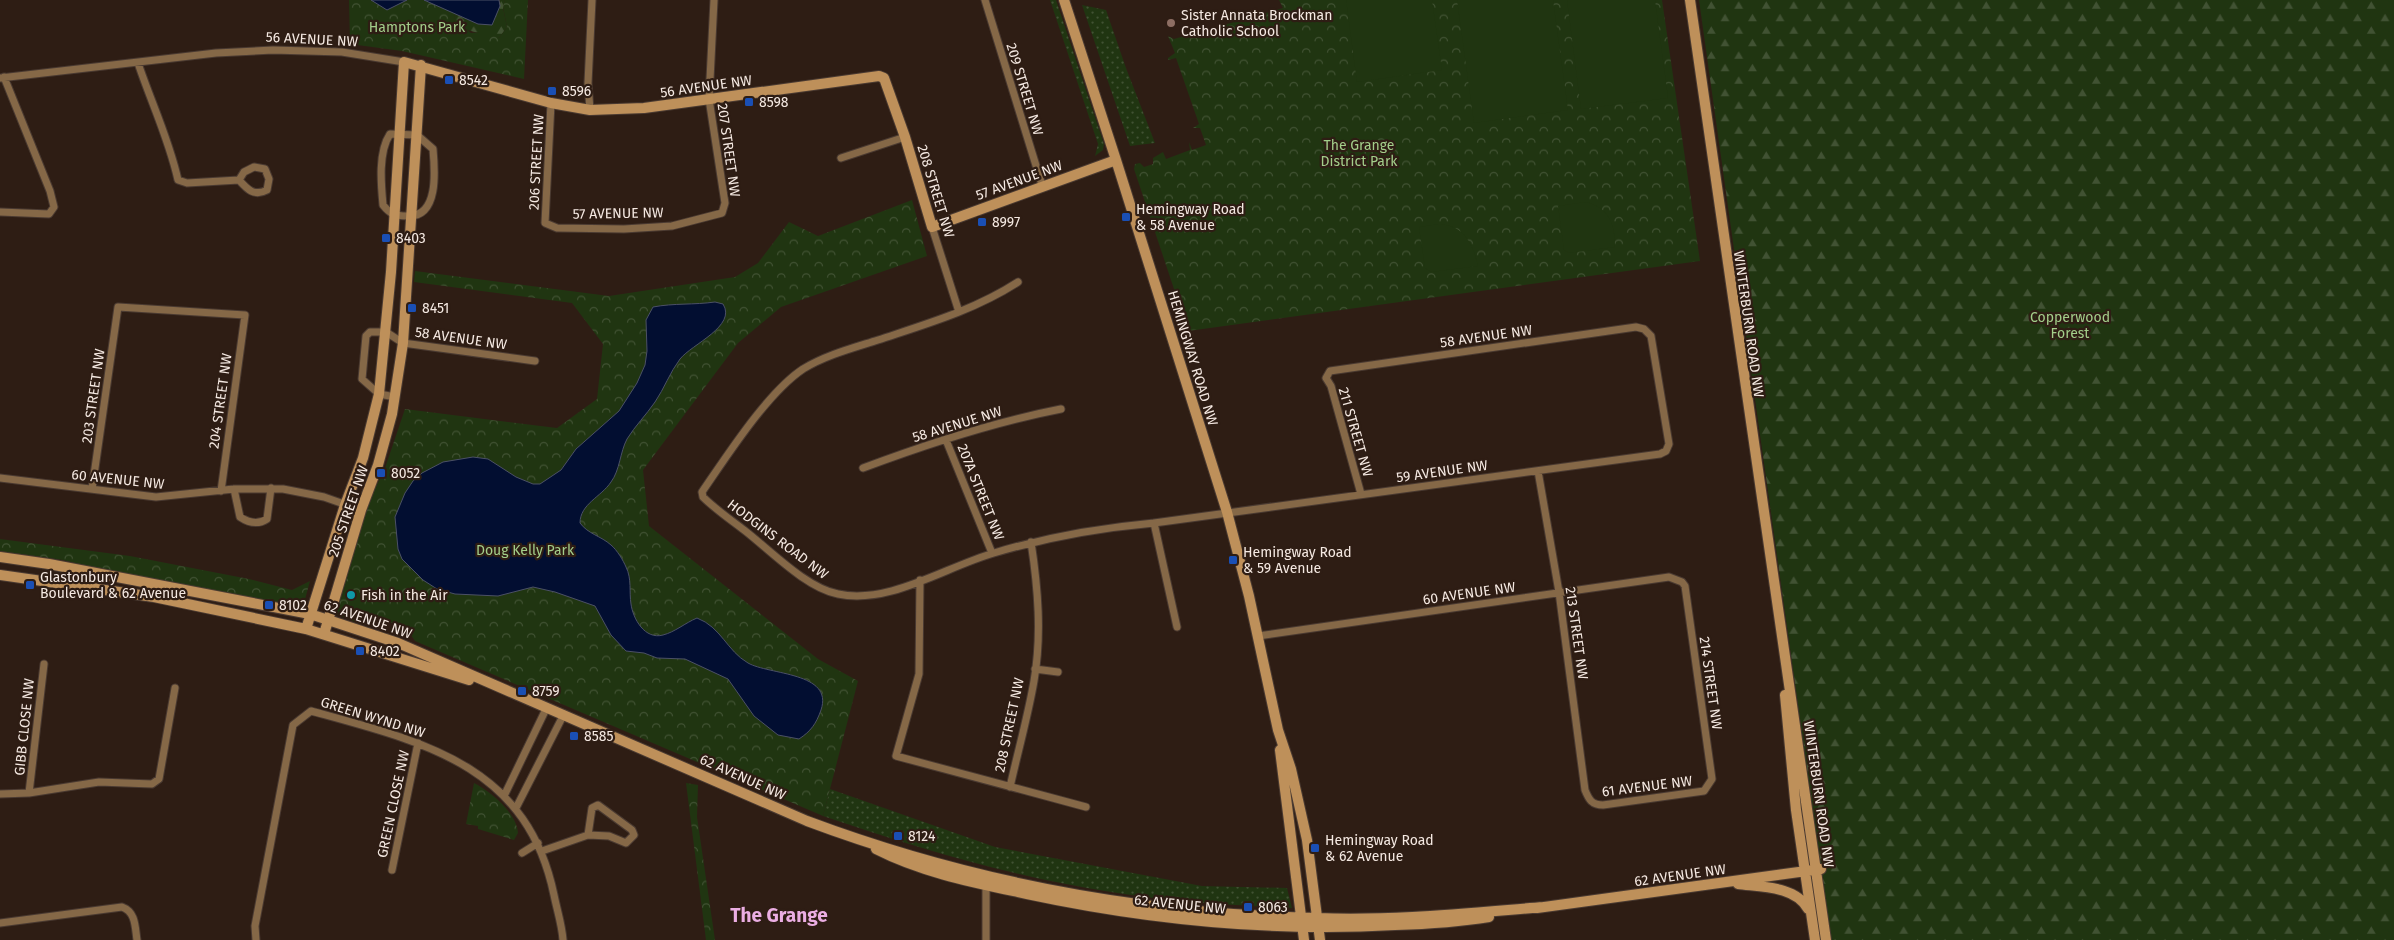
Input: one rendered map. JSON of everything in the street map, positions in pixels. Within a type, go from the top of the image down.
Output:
[{"type":"main road","name":"HEMINGWAY ROAD NW","points":[[1064,0],[1227,512],[1258,636],[1278,730],[1304,940]]},
{"type":"main road","name":"WINTERBURN ROAD NW","points":[[1690,0],[1782,652],[1796,810],[1815,940]]},
{"type":"main road","name":"56 AVENUE NW","points":[[404,62],[421,65],[551,103],[590,110],[644,108],[879,76],[884,78]]},
{"type":"main road","name":"205 STREET NW","points":[[306,629],[345,505],[363,458],[379,394],[395,216],[404,62]]},
{"type":"main road","name":"205 STREET NW","points":[[324,634],[361,510],[378,465],[395,397],[403,343],[413,216],[421,65]]},
{"type":"main road","name":"208 STREET NW","points":[[884,78],[905,137],[932,227]]},
{"type":"main road","name":"57 AVENUE NW","points":[[932,227],[1042,185],[1116,160]]},
{"type":"main road","name":"62 AVENUE NW","points":[[0,557],[49,564],[310,614],[398,642],[807,821],[852,838],[903,862],[986,881],[1184,911],[1319,924],[1372,918],[1544,907],[1818,870]]},
{"type":"main road","name":"62 AVENUE NW","points":[[0,575],[154,597],[306,629],[513,693]]},
{"type":"main road","name":"WINTERBURN ROAD NW","points":[[1782,652],[1793,706],[1818,870],[1826,940]]},
{"type":"main road","name":"HEMINGWAY ROAD NW","points":[[1278,730],[1291,769],[1307,840],[1320,940]]},
{"type":"main road","points":[[1728,882],[1790,892],[1804,900],[1811,913]]},
{"type":"street","points":[[590,110],[588,83],[592,0]]},
{"type":"street","name":"207 STREET NW","points":[[714,0],[709,99],[724,203],[722,213]]},
{"type":"street","name":"209 STREET NW","points":[[985,0],[1042,185]]},
{"type":"street","name":"56 AVENUE NW","points":[[2,78],[216,53],[273,50],[342,52],[404,62]]},
{"type":"street","points":[[138,63],[152,104],[172,152],[178,180],[187,183],[239,180],[248,169],[254,167],[266,169],[269,179],[267,190],[257,194],[251,192],[239,180]]},
{"type":"street","points":[[0,212],[49,214],[54,207],[50,191],[2,78]]},
{"type":"street","name":"206 STREET NW","points":[[545,223],[551,103]]},
{"type":"street","points":[[390,134],[417,135],[433,148],[434,164],[431,203],[423,213],[413,216],[395,216],[382,205],[381,185],[385,142],[390,134]]},
{"type":"street","points":[[841,158],[905,137]]},
{"type":"street","name":"57 AVENUE NW","points":[[545,223],[556,228],[624,229],[672,226],[722,213]]},
{"type":"street","name":"208 STREET NW","points":[[932,227],[958,312]]},
{"type":"street","name":"HODGINS ROAD NW","points":[[1018,282],[998,295],[958,312],[832,354],[804,368],[792,378],[736,442],[702,492],[707,501],[800,575],[825,590],[838,594],[867,596],[895,591],[992,553],[1031,542],[1102,528],[1154,523],[1227,512]]},
{"type":"street","name":"203 STREET NW","points":[[92,489],[118,307],[245,315]]},
{"type":"street","name":"204 STREET NW","points":[[221,491],[245,315]]},
{"type":"street","name":"58 AVENUE NW","points":[[1326,378],[1330,371],[1636,327],[1644,329],[1651,336],[1669,444],[1666,451],[1660,454]]},
{"type":"street","points":[[386,332],[374,331],[366,336],[361,375],[364,383],[379,394],[395,397]]},
{"type":"street","name":"58 AVENUE NW","points":[[386,332],[403,343],[535,361]]},
{"type":"street","name":"211 STREET NW","points":[[1326,378],[1331,386],[1361,494]]},
{"type":"street","name":"58 AVENUE NW","points":[[863,468],[1026,416],[1061,409]]},
{"type":"street","name":"207A STREET NW","points":[[946,440],[992,553]]},
{"type":"street","name":"59 AVENUE NW","points":[[1227,512],[1660,454]]},
{"type":"street","name":"213 STREET NW","points":[[1538,471],[1589,800]]},
{"type":"street","name":"60 AVENUE NW","points":[[0,478],[156,497],[234,489],[271,488],[301,492],[361,510]]},
{"type":"street","points":[[234,489],[240,517],[254,523],[267,519],[271,488]]},
{"type":"street","points":[[1154,523],[1177,627]]},
{"type":"street","name":"208 STREET NW","points":[[1010,786],[1035,669],[1038,608],[1031,542]]},
{"type":"street","name":"60 AVENUE NW","points":[[1258,636],[1558,592],[1669,578],[1682,582]]},
{"type":"street","points":[[920,580],[919,674],[896,756],[1086,807]]},
{"type":"street","name":"214 STREET NW","points":[[1682,582],[1685,586],[1712,779],[1708,787]]},
{"type":"street","name":"GIBB CLOSE NW","points":[[29,793],[44,664]]},
{"type":"street","name":"208 STREET NW","points":[[1035,669],[1058,672]]},
{"type":"street","points":[[0,794],[29,793],[99,782],[152,784],[157,782],[175,688]]},
{"type":"street","points":[[504,796],[547,707]]},
{"type":"street","name":"GREEN WYND NW","points":[[256,940],[254,926],[293,725],[311,711],[418,743],[452,758],[482,777],[504,796],[516,808],[542,851],[563,938]]},
{"type":"street","points":[[516,808],[564,714]]},
{"type":"street","name":"GREEN CLOSE NW","points":[[392,870],[418,743]]},
{"type":"street","name":"61 AVENUE NW","points":[[1589,800],[1597,805],[1603,805],[1704,791],[1708,787]]},
{"type":"street","points":[[542,851],[588,835],[609,836],[626,844],[634,835],[632,830],[598,805],[592,808],[588,835]]},
{"type":"street","points":[[522,853],[538,843]]},
{"type":"street","points":[[986,881],[986,940]]},
{"type":"street","points":[[0,923],[122,907],[127,909],[132,915],[137,940]]},
{"type":"green space","name":"Hamptons Park","points":[[349,0],[371,0],[387,10],[407,0],[424,0],[450,11],[500,6],[492,26],[477,24],[455,14],[454,18],[471,33],[489,31],[499,38],[507,27],[503,7],[505,0],[528,0],[524,79],[402,51],[350,44]]},
{"type":"green space","points":[[500,0],[505,0],[503,8],[507,27],[499,38],[466,29],[454,18],[455,14],[477,24],[500,8]]},
{"type":"green space","points":[[1050,0],[1056,0],[1104,144],[1103,150],[1095,156],[1098,144]]},
{"type":"green space","name":"The Grange District Park","points":[[1279,0],[1662,0],[1700,261],[1188,331],[1134,169],[1135,164],[1140,163],[1144,167],[1153,164],[1153,158],[1163,152],[1166,159],[1190,150],[1189,142],[1192,150],[1206,145],[1200,128],[1193,128],[1199,124],[1176,58],[1168,60],[1175,53],[1168,36],[1174,39],[1283,8]]},
{"type":"green space","points":[[1346,0],[1432,0],[1442,70],[1357,82]]},
{"type":"green space","points":[[1457,0],[1553,0],[1568,110],[1474,123]]},
{"type":"green space","points":[[1567,0],[1655,0],[1668,98],[1581,109]]},
{"type":"green space","name":"Copperwood Forest","points":[[1699,0],[2394,0],[2394,940],[1831,940]]},
{"type":"green space","points":[[1082,5],[1106,10],[1155,143],[1130,146]]},
{"type":"green space","name":"Doug Kelly Park","points":[[912,200],[927,256],[781,307],[738,343],[643,470],[649,526],[818,659],[858,681],[823,816],[415,641],[400,624],[392,622],[371,626],[357,623],[336,614],[370,498],[384,471],[405,409],[557,428],[597,399],[603,344],[572,303],[414,282],[415,271],[609,296],[735,277],[758,263],[789,222],[818,236]]},
{"type":"green space","points":[[1586,202],[1600,208],[1609,218],[1614,231],[1615,247],[1569,253],[1564,250],[1558,206]]},
{"type":"green space","points":[[1439,224],[1455,228],[1466,237],[1478,266],[1431,272],[1425,268],[1419,227]]},
{"type":"green space","points":[[0,539],[130,556],[249,579],[292,590],[310,581],[304,603],[294,605],[116,573],[63,560],[0,551]]},
{"type":"green space","points":[[474,783],[495,797],[508,810],[518,833],[514,840],[478,829],[478,826],[466,824]]},
{"type":"green space","points":[[686,783],[698,785],[697,817],[715,940],[706,940]]},
{"type":"green space","points":[[830,789],[995,847],[1202,886],[1287,888],[1292,908],[1201,903],[1156,898],[1074,886],[1002,870],[930,850],[823,816]]},
{"type":"water","points":[[371,0],[407,0],[387,10]]},
{"type":"water","points":[[424,0],[499,0],[500,6],[492,25],[478,24]]},
{"type":"water","points":[[715,302],[723,304],[726,312],[724,320],[719,327],[686,353],[676,364],[655,402],[627,439],[614,477],[607,487],[583,511],[580,523],[587,530],[611,545],[622,558],[629,576],[632,610],[637,622],[645,631],[657,636],[663,635],[697,618],[712,627],[748,663],[797,677],[818,688],[822,698],[821,710],[813,727],[799,739],[778,735],[754,716],[728,679],[685,659],[657,658],[644,653],[626,651],[611,635],[595,606],[555,592],[533,587],[498,596],[455,594],[437,589],[423,580],[402,559],[398,549],[395,517],[405,493],[413,481],[422,473],[443,462],[473,457],[488,459],[516,477],[533,484],[540,484],[561,470],[576,449],[619,411],[637,383],[645,365],[647,351],[646,320],[653,307]]},
{"type":"place","name":"Sister Annata Brockman Catholic School","points":[[1171,23]]},
{"type":"place","name":"8542","points":[[449,80]]},
{"type":"place","name":"8596","points":[[552,91]]},
{"type":"place","name":"8598","points":[[749,102]]},
{"type":"place","name":"Hemingway Road & 58 Avenue","points":[[1126,217]]},
{"type":"place","name":"8997","points":[[982,222]]},
{"type":"place","name":"8403","points":[[386,238]]},
{"type":"place","name":"8451","points":[[412,308]]},
{"type":"place","name":"8052","points":[[381,473]]},
{"type":"place","name":"Hemingway Road & 59 Avenue","points":[[1233,560]]},
{"type":"place","name":"Glastonbury Boulevard & 62 Avenue","points":[[30,585]]},
{"type":"place","name":"Fish in the Air","points":[[351,595]]},
{"type":"place","name":"8102","points":[[269,605]]},
{"type":"place","name":"8402","points":[[360,651]]},
{"type":"place","name":"8759","points":[[522,691]]},
{"type":"place","name":"8585","points":[[574,736]]},
{"type":"place","name":"8124","points":[[898,836]]},
{"type":"place","name":"Hemingway Road & 62 Avenue","points":[[1315,848]]},
{"type":"place","name":"8063","points":[[1248,907]]},
{"type":"district","name":"The Grange","points":[[779,915]]}]
